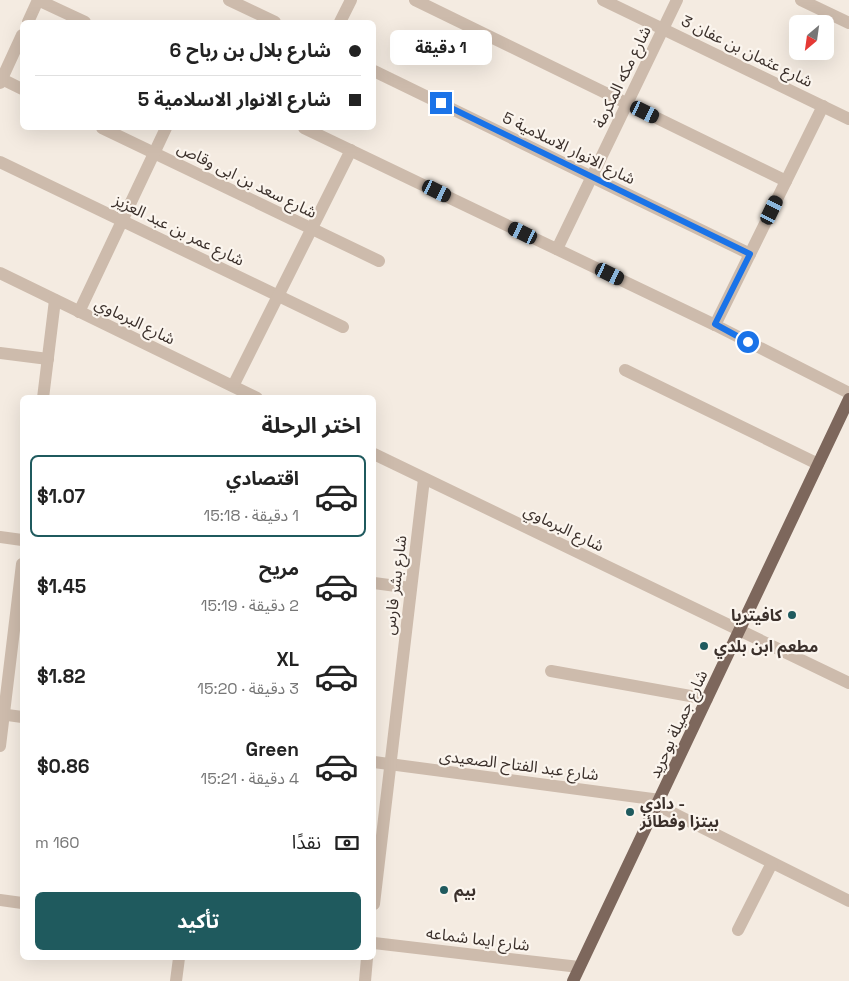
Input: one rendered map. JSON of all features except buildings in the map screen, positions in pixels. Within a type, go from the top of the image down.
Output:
[{"type":"main road","name":"شارع جميلة بوحريد","points":[[573,981],[849,399]]},
{"type":"street","points":[[29,20],[38,0],[81,20]]},
{"type":"street","points":[[229,0],[271,20]]},
{"type":"street","points":[[341,20],[351,0]]},
{"type":"street","points":[[415,0],[786,180]]},
{"type":"street","name":"شارع عثمان بن عفان 3","points":[[604,0],[849,119]]},
{"type":"street","name":"شارع مكه المكرمة","points":[[557,249],[677,0]]},
{"type":"street","points":[[801,0],[849,23]]},
{"type":"street","points":[[20,38],[1,81],[20,88]]},
{"type":"street","name":"شارع الانوار الاسلامية 5","points":[[376,71],[750,254]]},
{"type":"street","points":[[715,324],[823,106]]},
{"type":"street","name":"شارع سعد بن ابى وقاص","points":[[106,130],[379,261]]},
{"type":"street","points":[[80,312],[165,130]]},
{"type":"street","points":[[308,130],[715,324],[849,393]]},
{"type":"street","points":[[233,386],[351,150]]},
{"type":"street","name":"شارع عمر بن عبد العزيز","points":[[0,162],[343,327]]},
{"type":"street","name":"شارع البرماوي","points":[[0,273],[249,395]]},
{"type":"street","points":[[43,395],[55,300]]},
{"type":"street","points":[[0,353],[48,359]]},
{"type":"street","points":[[625,370],[818,464]]},
{"type":"street","name":"شارع البرماوي","points":[[376,455],[849,683]]},
{"type":"street","name":"شارع بشر فارس","points":[[376,886],[424,478]]},
{"type":"street","points":[[0,537],[20,540]]},
{"type":"street","points":[[0,746],[2,714],[20,579]]},
{"type":"street","points":[[376,583],[411,588]]},
{"type":"street","points":[[551,671],[707,699]]},
{"type":"street","points":[[2,714],[20,717]]},
{"type":"street","name":"شارع عبد الفتاح الصعيدى","points":[[376,762],[658,802],[772,863],[849,900]]},
{"type":"street","points":[[738,930],[772,863]]},
{"type":"street","points":[[0,900],[20,903]]},
{"type":"street","name":"شارع ايما شماعه","points":[[376,943],[579,967]]},
{"type":"street","points":[[176,981],[179,960]]},
{"type":"street","points":[[365,981],[367,960]]},
{"type":"place","name":"كافيتريا","points":[[792,615]]},
{"type":"place","name":"مطعم ابن بلدي","points":[[704,646]]},
{"type":"place","name":"دادي - بيتزا وفطائر","points":[[630,812]]},
{"type":"place","name":"بيم","points":[[444,890]]},
{"type":"route","points":[[441,103],[750,254],[715,324],[748,342]]}]
